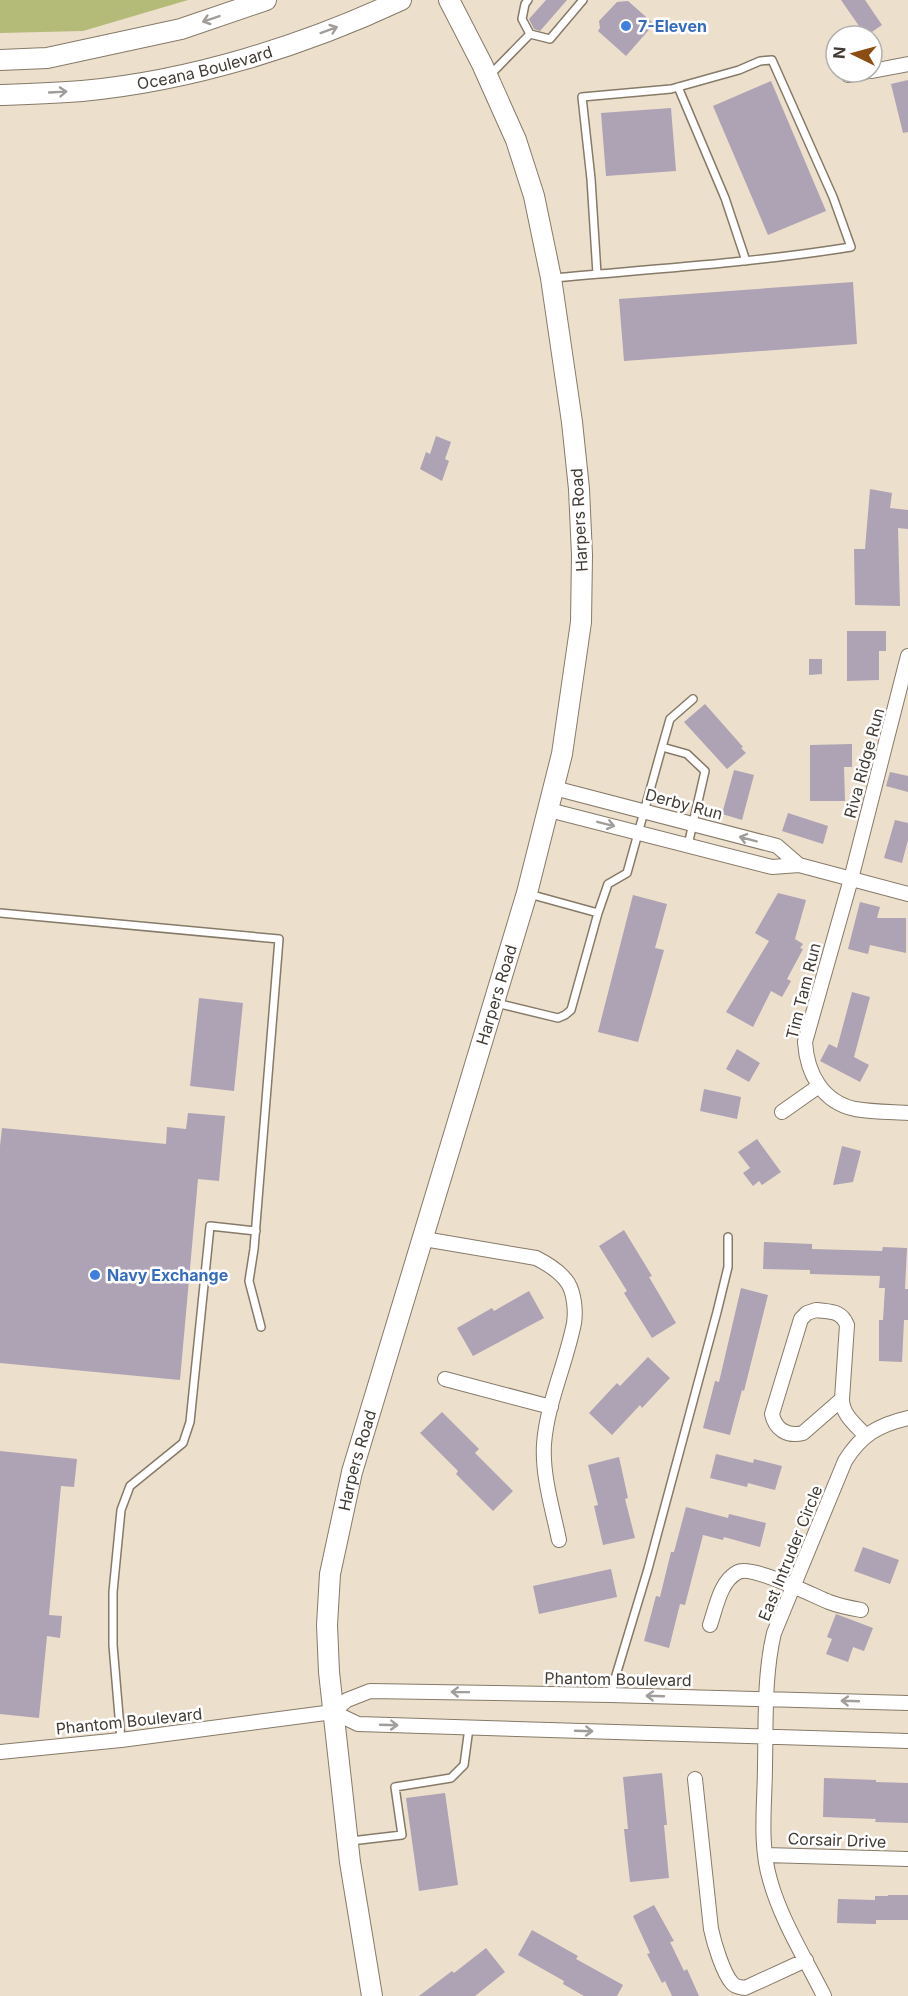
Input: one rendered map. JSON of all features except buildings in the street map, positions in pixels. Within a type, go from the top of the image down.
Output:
[{"type":"street","points":[[0,60],[47,58],[181,29],[266,0]]},
{"type":"street","name":"Oceana Boulevard","points":[[0,95],[82,91],[182,74],[284,46],[333,29],[401,0]]},
{"type":"street","name":"Harpers Road","points":[[372,1996],[347,1842],[329,1672],[327,1625],[330,1574],[352,1472],[527,893],[549,810],[562,754],[581,622],[582,555],[579,489],[572,422],[551,278],[534,196],[516,140],[450,0]]},
{"type":"street","points":[[884,69],[908,64]]},
{"type":"street","name":"Riva Ridge Run","points":[[851,879],[901,713],[908,656]]},
{"type":"street","name":"Derby Run","points":[[554,788],[777,846],[799,865]]},
{"type":"street","name":"Derby Run","points":[[549,810],[772,867],[799,865],[908,894]]},
{"type":"street","name":"Tim Tam Run","points":[[851,879],[806,1033],[806,1058],[819,1086],[830,1098],[841,1104],[855,1109],[908,1113]]},
{"type":"street","points":[[782,1112],[819,1086]]},
{"type":"street","points":[[424,1239],[536,1257],[558,1271],[569,1284],[574,1302],[574,1322],[551,1407],[544,1446],[546,1475],[559,1540]]},
{"type":"street","points":[[842,1399],[803,1433],[796,1435],[785,1432],[779,1429],[774,1422],[772,1414],[797,1328],[807,1313],[816,1310],[838,1313],[844,1317],[847,1325],[842,1406],[846,1414],[866,1436]]},
{"type":"street","points":[[445,1379],[551,1407]]},
{"type":"street","name":"East Intruder Circle","points":[[824,1996],[778,1904],[769,1878],[765,1855],[766,1737],[770,1651],[774,1633],[845,1461],[866,1436],[889,1422],[908,1418]]},
{"type":"street","points":[[710,1625],[723,1589],[735,1573],[748,1570],[832,1603],[861,1610]]},
{"type":"street","name":"Phantom Boulevard","points":[[0,1752],[120,1740],[333,1712],[347,1700],[370,1691],[908,1703]]},
{"type":"street","points":[[333,1712],[358,1724],[908,1741]]},
{"type":"street","points":[[695,1779],[711,1929],[716,1948],[731,1983],[745,1988],[806,1960]]},
{"type":"street","name":"Corsair Drive","points":[[765,1855],[908,1859]]},
{"type":"lane","points":[[528,0],[522,19],[530,34],[550,39],[583,0]]},
{"type":"lane","points":[[488,77],[530,34]]},
{"type":"lane","points":[[551,278],[597,274],[746,261],[851,247],[830,188],[772,60],[760,61],[739,70],[678,87],[582,97],[591,178],[597,274]]},
{"type":"lane","points":[[678,87],[725,198],[746,261]]},
{"type":"lane","points":[[494,1002],[558,1018],[572,1010],[608,884],[627,873],[670,719],[693,699]]},
{"type":"lane","points":[[662,747],[687,754],[705,771],[688,845]]},
{"type":"lane","points":[[527,893],[598,913]]},
{"type":"lane","points":[[0,913],[279,939],[256,1231],[249,1281],[261,1327]]},
{"type":"lane","points":[[120,1740],[113,1645],[113,1592],[121,1510],[130,1486],[183,1443],[190,1422],[210,1226],[256,1231]]},
{"type":"lane","points":[[610,1695],[648,1569],[717,1312],[728,1267],[728,1237]]},
{"type":"lane","points":[[347,1842],[402,1835],[395,1787],[451,1779],[464,1764],[469,1728]]},
{"type":"green space","points":[[0,0],[188,0],[83,31],[0,33]]},
{"type":"place","name":"7-Eleven","points":[[626,26]]},
{"type":"place","name":"Navy Exchange","points":[[95,1275]]}]
